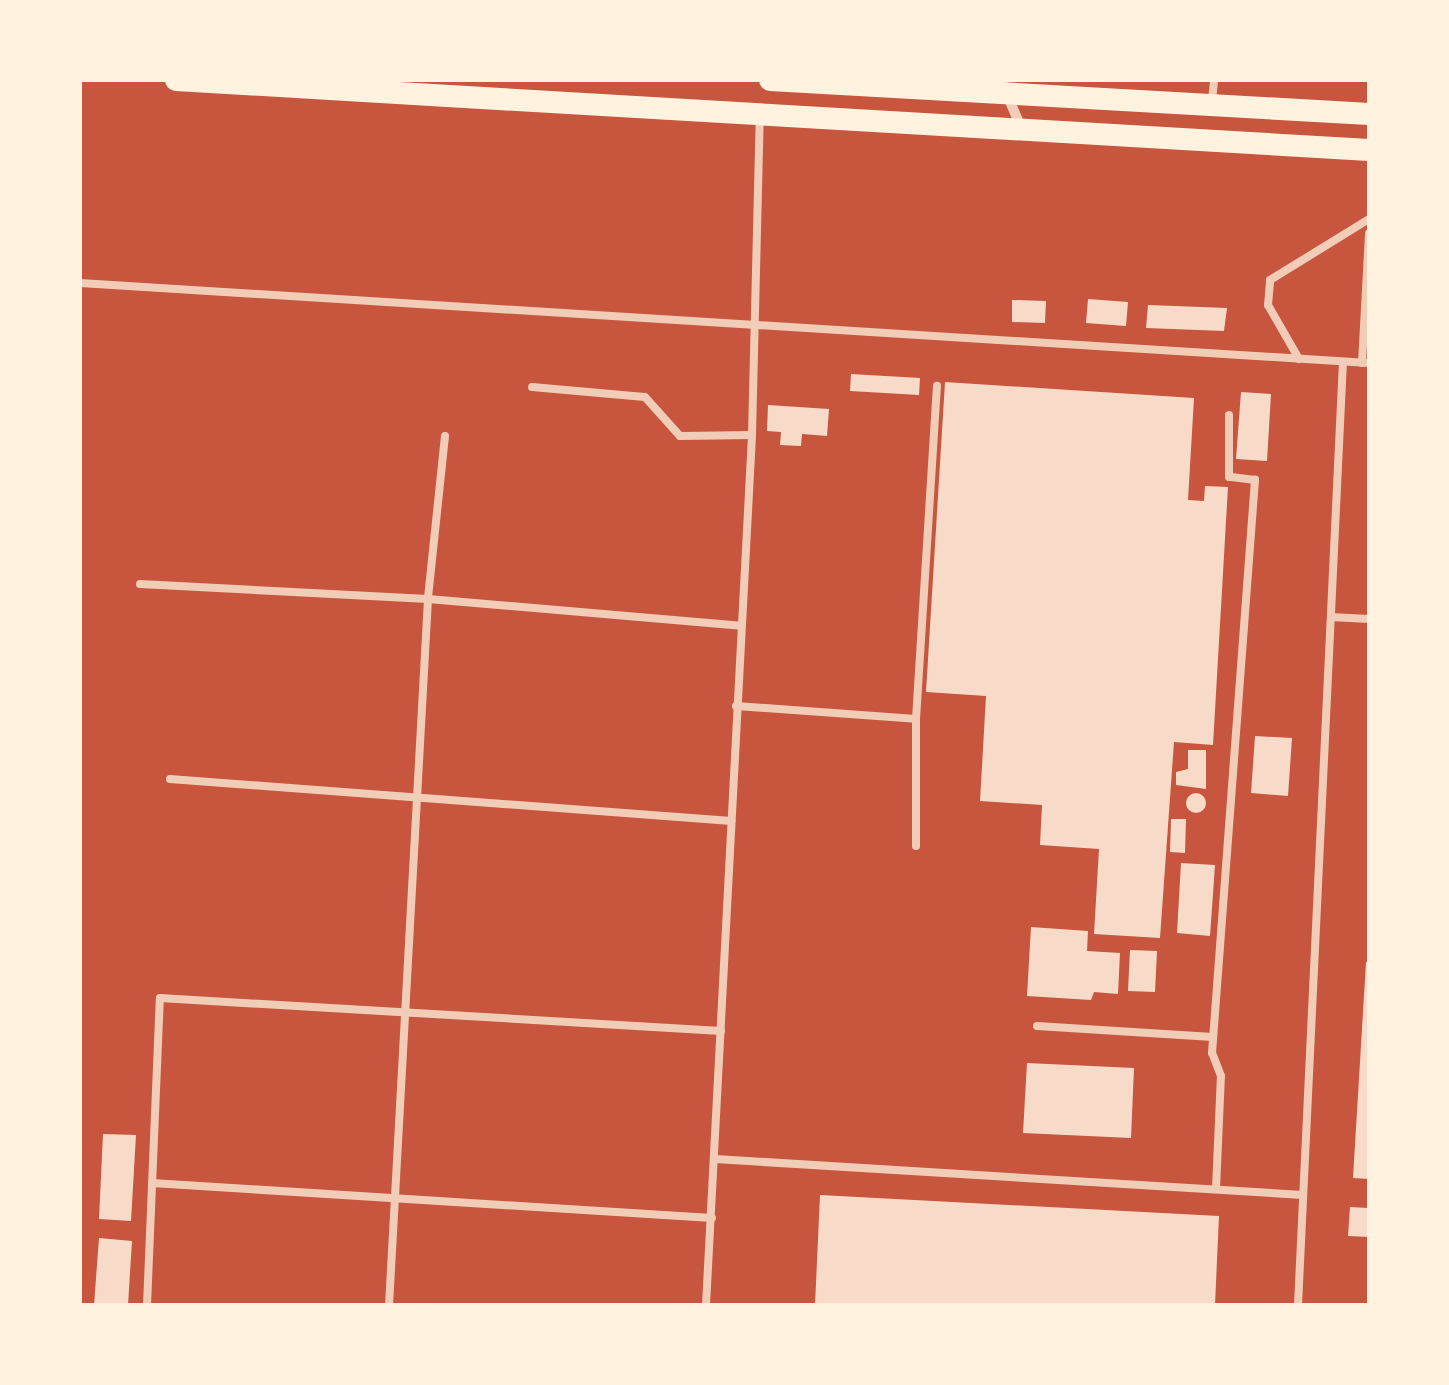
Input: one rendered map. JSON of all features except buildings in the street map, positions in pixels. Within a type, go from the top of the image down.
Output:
[{"type":"main road","points":[[176,80],[1369,150]]},
{"type":"main road","points":[[770,80],[1066,88],[1212,104],[1369,114]]},
{"type":"street","points":[[1003,86],[1022,130]]},
{"type":"lane","points":[[1212,104],[1214,80]]},
{"type":"lane","points":[[706,1305],[752,435],[760,115]]},
{"type":"lane","points":[[1299,359],[1268,305],[1270,280],[1369,219]]},
{"type":"lane","points":[[80,283],[1366,363],[1369,233]]},
{"type":"lane","points":[[1298,1305],[1343,362]]},
{"type":"lane","points":[[916,846],[916,719],[937,386]]},
{"type":"lane","points":[[532,387],[645,397],[680,436],[752,435]]},
{"type":"lane","points":[[1216,1189],[1221,1076],[1213,1037],[1255,480],[1229,477],[1229,415]]},
{"type":"lane","points":[[389,1305],[399,1203],[428,599],[445,436]]},
{"type":"lane","points":[[140,584],[428,599],[741,626]]},
{"type":"lane","points":[[1331,618],[1369,619]]},
{"type":"lane","points":[[736,706],[916,719]]},
{"type":"lane","points":[[170,779],[731,821]]},
{"type":"lane","points":[[148,1305],[160,998],[721,1031]]},
{"type":"lane","points":[[1038,1026],[1213,1037]]},
{"type":"lane","points":[[715,1159],[1303,1195]]},
{"type":"lane","points":[[152,1183],[399,1203],[712,1218]]}]
